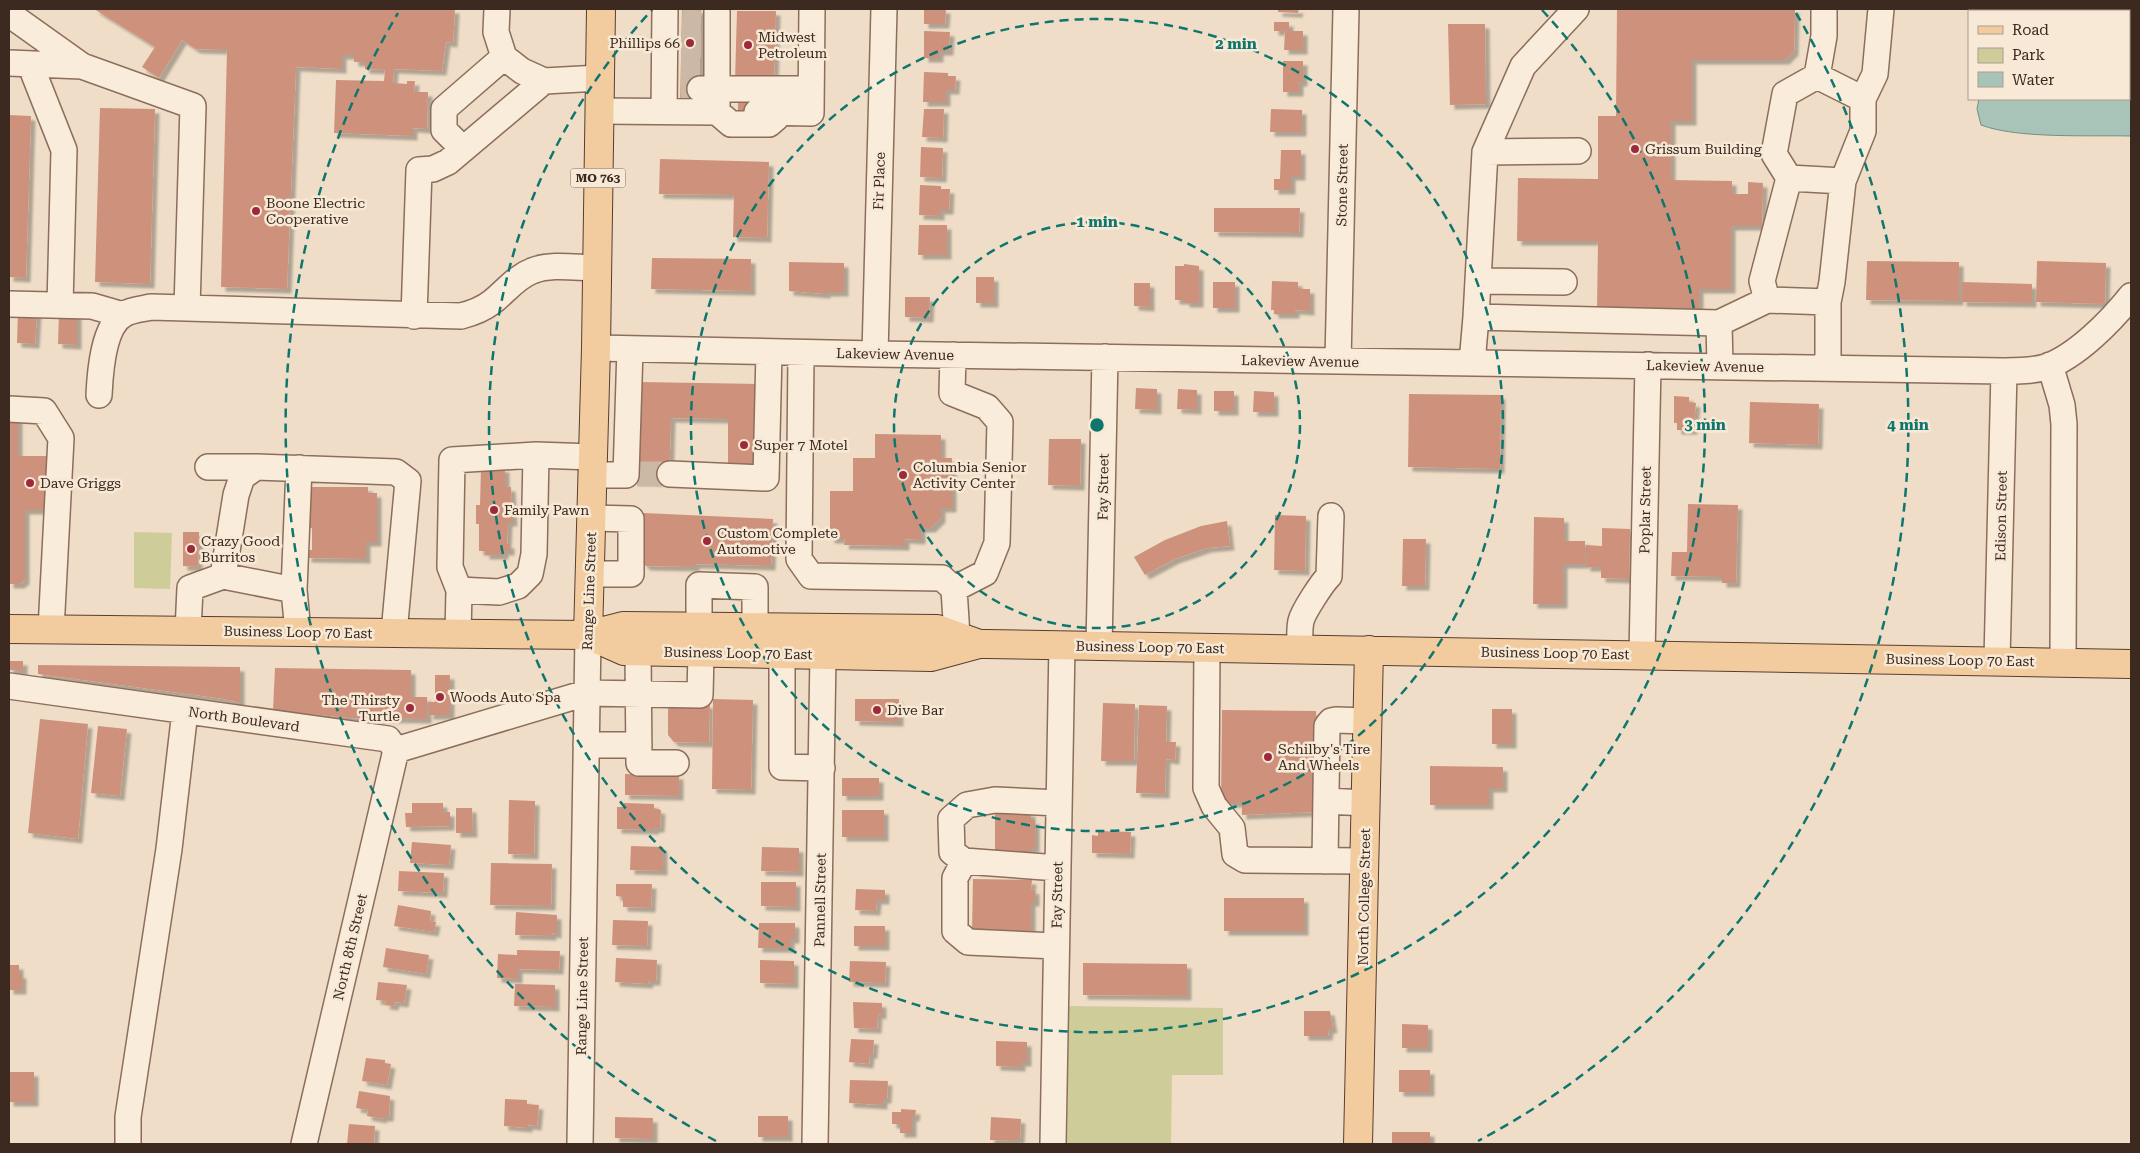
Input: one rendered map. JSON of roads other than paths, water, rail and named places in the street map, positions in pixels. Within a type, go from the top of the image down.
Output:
[{"type":"main road","name":"Range Line Street","points":[[588,635],[596,348],[601,9]]},
{"type":"main road","name":"Business Loop 70 East","points":[[9,629],[588,635],[622,626],[782,654],[931,657],[968,640]]},
{"type":"main road","name":"Business Loop 70 East","points":[[588,635],[624,651],[638,651],[700,640],[755,627],[937,630],[968,640],[1099,647],[1998,660],[2131,664]]},
{"type":"main road","name":"North College Street","points":[[1358,1144],[1369,650]]},
{"type":"street","points":[[497,9],[496,32],[504,57],[522,71],[544,81],[600,78]]},
{"type":"street","points":[[696,61],[783,112],[811,113],[812,9]]},
{"type":"street","name":"Fir Place","points":[[875,354],[884,9]]},
{"type":"street","name":"Stone Street","points":[[1338,361],[1346,9]]},
{"type":"street","points":[[1472,363],[1485,152],[1523,66],[1576,9]]},
{"type":"street","points":[[1766,300],[1762,281],[1789,178],[1774,154],[1786,94],[1817,76],[1824,36],[1824,9]]},
{"type":"street","points":[[1828,368],[1828,302],[1832,282],[1843,181],[1864,131],[1863,99],[1875,74],[1881,9]]},
{"type":"street","points":[[9,14],[82,66],[193,106],[187,308]]},
{"type":"street","points":[[464,149],[444,130],[444,108],[504,57]]},
{"type":"street","points":[[599,110],[696,61],[811,89]]},
{"type":"street","points":[[696,61],[731,124],[769,124],[783,112]]},
{"type":"street","points":[[19,63],[82,66]]},
{"type":"street","points":[[19,63],[64,150],[60,305]]},
{"type":"street","points":[[1817,76],[1863,99]]},
{"type":"street","points":[[414,316],[419,170],[433,169],[448,162],[544,81]]},
{"type":"street","points":[[1485,152],[1578,151]]},
{"type":"street","points":[[1789,178],[1843,181]]},
{"type":"street","points":[[9,304],[92,306],[123,315],[151,307],[461,316],[478,311],[492,302],[518,279],[533,270],[550,267],[597,268]]},
{"type":"street","points":[[1478,281],[1564,282]]},
{"type":"street","name":"Lakeview Avenue","points":[[596,348],[2004,371],[2032,370],[2050,365],[2072,352],[2115,316],[2131,296]]},
{"type":"street","points":[[1476,317],[1719,323],[1766,300],[1828,302]]},
{"type":"street","points":[[98,395],[102,356],[110,333],[123,315]]},
{"type":"street","points":[[1719,323],[1720,366]]},
{"type":"street","points":[[458,634],[459,590],[450,567],[452,460],[536,455],[631,474],[630,349]]},
{"type":"street","points":[[670,474],[766,478],[769,352]]},
{"type":"street","points":[[801,352],[799,559],[812,576],[942,578],[954,589],[968,640]]},
{"type":"street","points":[[953,355],[952,393],[987,407],[1000,422],[997,543],[986,573],[954,589]]},
{"type":"street","name":"Fay Street","points":[[1099,647],[1105,357]]},
{"type":"street","name":"Poplar Street","points":[[1642,655],[1648,365]]},
{"type":"street","points":[[2050,365],[2062,405],[2064,424],[2063,662]]},
{"type":"street","name":"Edison Street","points":[[1998,660],[2004,371]]},
{"type":"street","points":[[9,409],[44,411],[61,438],[51,630]]},
{"type":"street","points":[[459,590],[499,592],[518,586],[530,574],[534,554],[536,455]]},
{"type":"street","points":[[208,467],[396,472],[408,481],[394,633]]},
{"type":"street","points":[[223,576],[236,496],[242,478],[256,467]]},
{"type":"street","points":[[298,632],[294,590],[299,468]]},
{"type":"street","points":[[1300,649],[1301,619],[1314,599],[1318,588],[1329,576],[1331,516]]},
{"type":"street","points":[[589,574],[631,574],[631,519],[591,518]]},
{"type":"street","points":[[188,631],[190,588],[223,576],[294,590]]},
{"type":"street","points":[[396,750],[586,693],[700,695],[699,585],[755,587],[755,627]]},
{"type":"street","name":"Range Line Street","points":[[580,1144],[588,635]]},
{"type":"street","name":"Fay Street","points":[[1052,1144],[1062,646]]},
{"type":"street","points":[[1206,648],[1206,788],[1214,806],[1232,828],[1235,854],[1245,860],[1364,861]]},
{"type":"street","points":[[638,651],[639,763],[676,763]]},
{"type":"street","points":[[782,654],[782,767],[822,768]]},
{"type":"street","name":"Pannell Street","points":[[815,1144],[823,655]]},
{"type":"street","name":"North Boulevard","points":[[9,686],[388,739],[396,750]]},
{"type":"street","points":[[128,1144],[128,1117],[169,849],[185,710]]},
{"type":"street","points":[[1325,860],[1327,726],[1331,721],[1367,722]]},
{"type":"street","points":[[586,745],[638,745]]},
{"type":"street","name":"North 8th Street","points":[[304,1144],[396,750]]},
{"type":"street","points":[[1058,868],[964,861],[952,852],[951,819],[967,805],[995,800],[1059,802]]},
{"type":"street","points":[[1326,801],[1366,803]]},
{"type":"street","points":[[964,861],[955,878],[955,931],[968,942],[1056,946]]},
{"type":"water","points":[[2131,9],[2131,136],[2034,134],[1981,125],[1977,109],[1979,100],[2130,100],[2130,10],[2010,10]]},
{"type":"tunnel","points":[[682,22],[701,23]]},
{"type":"tunnel","points":[[681,45],[701,45]]},
{"type":"tunnel","points":[[681,65],[700,65]]},
{"type":"tunnel","points":[[681,89],[700,89]]},
{"type":"tunnel","points":[[637,474],[670,474]]},
{"type":"place","name":"Phillips 66","points":[[690,43]]},
{"type":"place","name":"Midwest Petroleum","points":[[748,45]]},
{"type":"place","name":"Grissum Building","points":[[1635,149]]},
{"type":"place","name":"Boone Electric Cooperative","points":[[256,211]]},
{"type":"place","name":"Super 7 Motel","points":[[744,445]]},
{"type":"place","name":"Columbia Senior Activity Center","points":[[903,475]]},
{"type":"place","name":"Dave Griggs","points":[[30,483]]},
{"type":"place","name":"Family Pawn","points":[[494,510]]},
{"type":"place","name":"Custom Complete Automotive","points":[[707,541]]},
{"type":"place","name":"Crazy Good Burritos","points":[[191,549]]},
{"type":"place","name":"Woods Auto Spa","points":[[440,697]]},
{"type":"place","name":"The Thirsty Turtle","points":[[410,708]]},
{"type":"place","name":"Dive Bar","points":[[877,710]]},
{"type":"place","name":"Schilby's Tire And Wheels","points":[[1268,757]]}]
